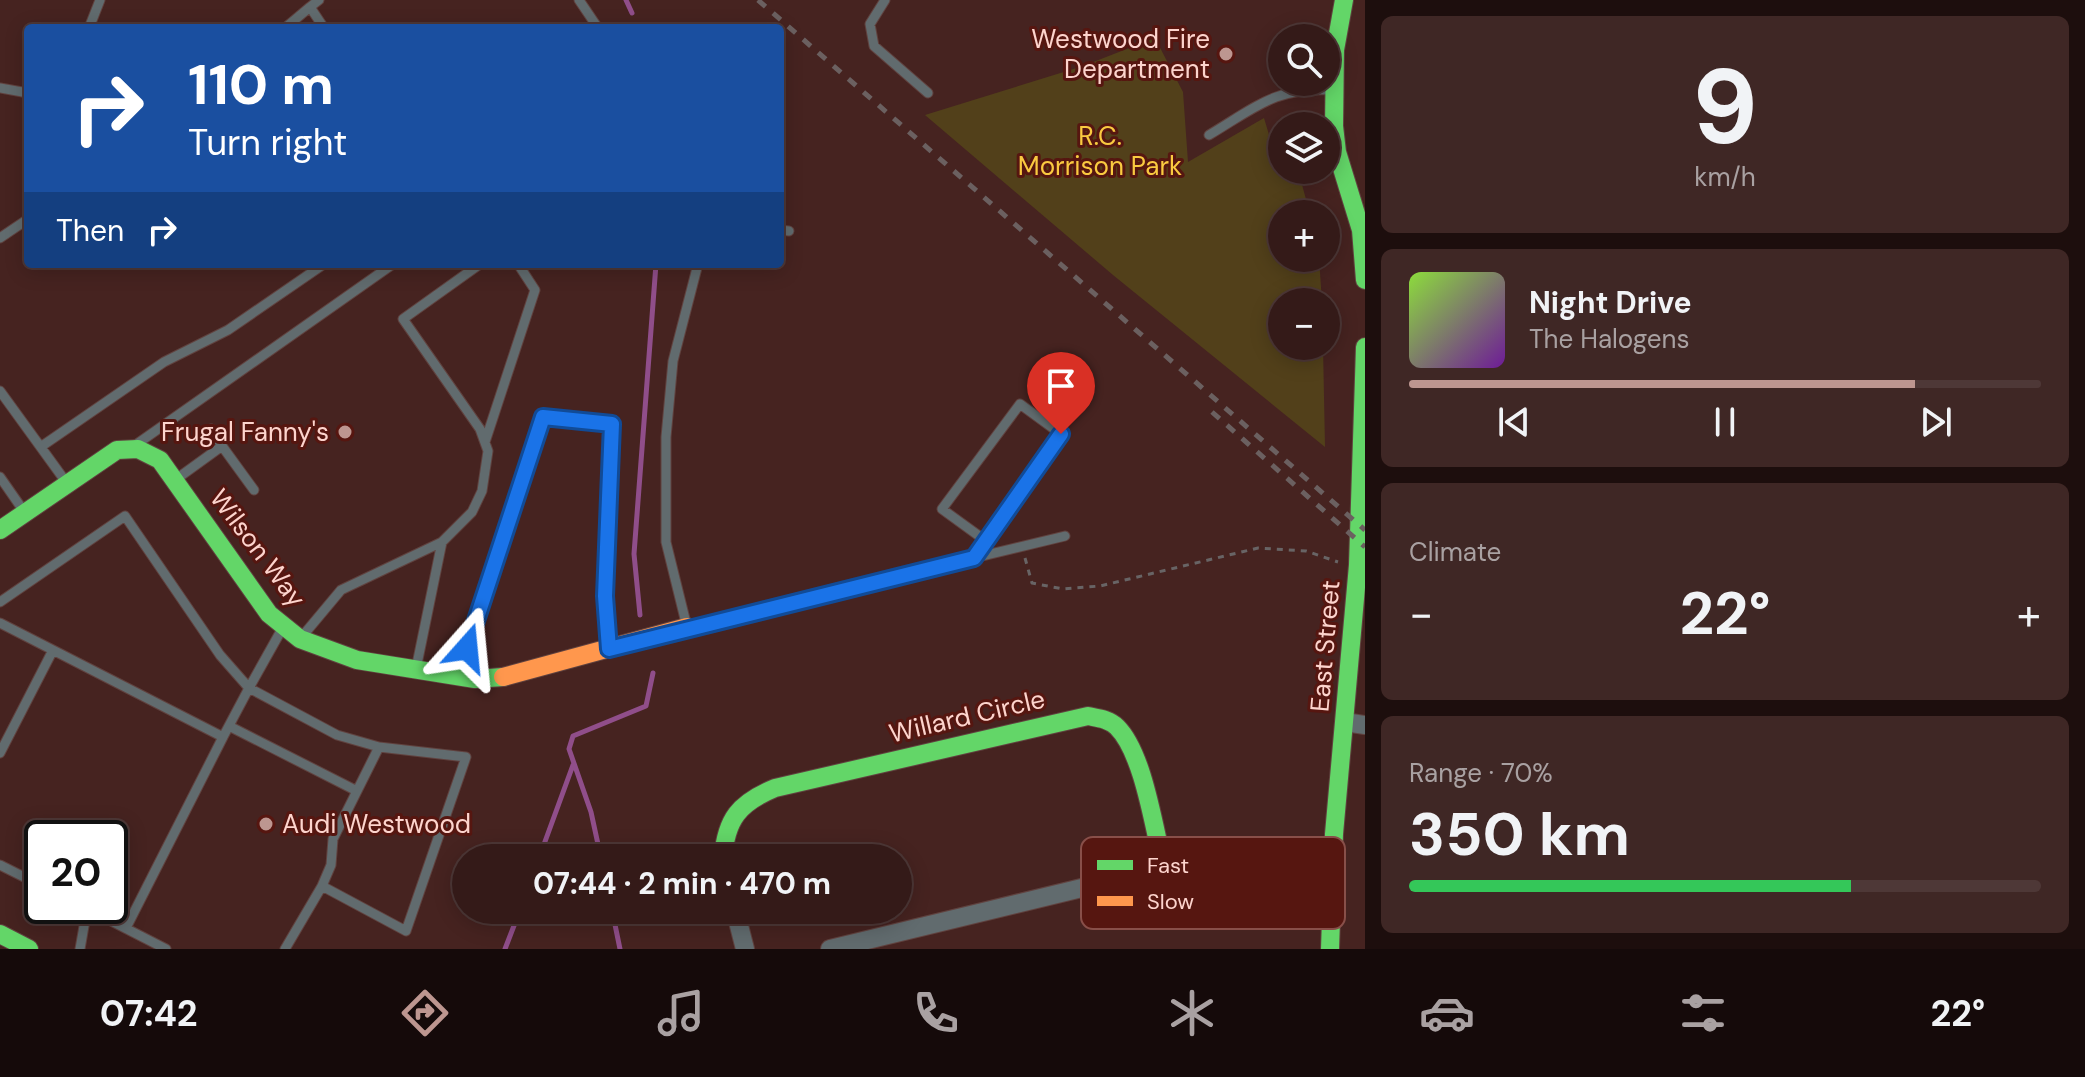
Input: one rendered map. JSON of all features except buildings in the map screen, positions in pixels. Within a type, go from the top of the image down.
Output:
[{"type":"street","points":[[1337,24],[1339,2],[1364,13]]},
{"type":"street","points":[[1332,96],[1337,152],[1359,196],[1365,280]]},
{"type":"street","name":"East Street","points":[[1335,837],[1358,565],[1365,347]]},
{"type":"street","points":[[0,530],[114,452],[130,448]]},
{"type":"street","name":"Wilson Way","points":[[130,448],[154,454],[269,614],[300,639],[343,657],[486,680],[514,676],[687,627]]},
{"type":"street","name":"Willard Circle","points":[[726,844],[730,819],[738,805],[747,798],[833,774],[1088,716],[1117,727],[1129,746],[1155,837]]},
{"type":"street","points":[[1345,722],[1365,725]]},
{"type":"street","points":[[830,949],[1081,888]]},
{"type":"street","points":[[739,924],[745,949]]},
{"type":"street","name":"East Street","points":[[1330,929],[1330,949]]},
{"type":"street","points":[[0,934],[29,949]]},
{"type":"lane","points":[[91,24],[100,0]]},
{"type":"lane","points":[[290,24],[319,0]]},
{"type":"lane","points":[[579,0],[595,24]]},
{"type":"lane","points":[[885,0],[870,24],[874,46],[928,93]]},
{"type":"lane","points":[[310,7],[321,24]]},
{"type":"lane","points":[[0,88],[24,92]]},
{"type":"lane","points":[[1209,135],[1273,96]]},
{"type":"lane","points":[[0,238],[24,222]]},
{"type":"lane","points":[[42,446],[164,362],[228,330],[318,268]]},
{"type":"lane","points":[[130,448],[387,268]]},
{"type":"lane","points":[[300,639],[341,590],[442,542],[472,512],[482,491],[488,451],[480,429],[403,319],[474,268]]},
{"type":"lane","points":[[485,442],[535,290],[521,268]]},
{"type":"lane","points":[[697,268],[673,361],[666,437],[666,542],[687,627],[1065,536]]},
{"type":"lane","points":[[0,391],[67,483]]},
{"type":"lane","points":[[974,558],[986,541],[1061,434],[1020,404],[942,509],[986,541]]},
{"type":"lane","points":[[457,676],[543,417],[612,424],[605,596],[609,649]]},
{"type":"lane","points":[[211,429],[254,490]]},
{"type":"lane","points":[[175,480],[222,446]]},
{"type":"lane","points":[[0,477],[25,513]]},
{"type":"lane","points":[[0,602],[125,516],[220,655],[249,688],[337,735],[379,747],[466,757],[406,931],[322,886]]},
{"type":"lane","points":[[416,669],[442,542]]},
{"type":"lane","points":[[0,623],[223,737]]},
{"type":"lane","points":[[126,928],[283,627]]},
{"type":"lane","points":[[0,753],[52,652]]},
{"type":"lane","points":[[229,726],[357,791]]},
{"type":"lane","points":[[285,949],[322,886],[331,865],[333,839],[379,747]]},
{"type":"lane","points":[[0,865],[24,877]]},
{"type":"lane","points":[[80,949],[82,924]]},
{"type":"lane","points":[[118,924],[166,949]]},
{"type":"path","points":[[1022,546],[1032,583],[1063,589],[1100,586],[1258,548],[1306,551],[1328,561],[1358,565]]},
{"type":"green space","name":"R.C. Morrison Park","points":[[1155,38],[1183,92],[1188,162],[1264,118],[1268,131],[1268,184],[1302,184],[1306,200],[1268,200],[1268,272],[1320,272],[1321,288],[1268,288],[1268,360],[1323,360],[1325,447],[1113,275],[925,115],[1083,66]]},
{"type":"waterway","points":[[626,0],[632,13]]},
{"type":"waterway","points":[[640,615],[634,554],[656,268]]},
{"type":"waterway","points":[[598,844],[591,812],[569,749],[573,736],[646,706],[653,673]]},
{"type":"waterway","points":[[544,844],[573,765]]},
{"type":"waterway","points":[[505,949],[515,924]]},
{"type":"waterway","points":[[615,924],[620,949]]},
{"type":"railway","points":[[758,0],[1365,530]]},
{"type":"railway","points":[[1212,412],[1365,547]]},
{"type":"traffic: fast","points":[[1344,0],[1335,50],[1334,126],[1337,152],[1361,230],[1365,280]]},
{"type":"traffic: fast","points":[[1334,837],[1358,565],[1365,347]]},
{"type":"traffic: fast","points":[[0,530],[117,450],[138,449],[160,460],[269,614],[300,639],[357,660],[475,679],[503,677]]},
{"type":"traffic: fast","points":[[725,844],[731,823],[744,806],[775,788],[1088,716],[1114,724],[1126,739],[1141,773],[1157,837]]},
{"type":"traffic: fast","points":[[1330,949],[1331,929]]},
{"type":"traffic: fast","points":[[0,934],[29,949]]},
{"type":"traffic: slow","points":[[503,677],[687,627]]},
{"type":"place","name":"Westwood Fire Department","points":[[1226,54]]},
{"type":"place","name":"Frugal Fanny's","points":[[345,432]]},
{"type":"place","name":"Audi Westwood","points":[[266,824]]},
{"type":"route","points":[[467,648],[543,417],[612,424],[605,596],[609,649],[718,619],[974,558],[1061,434]]}]
